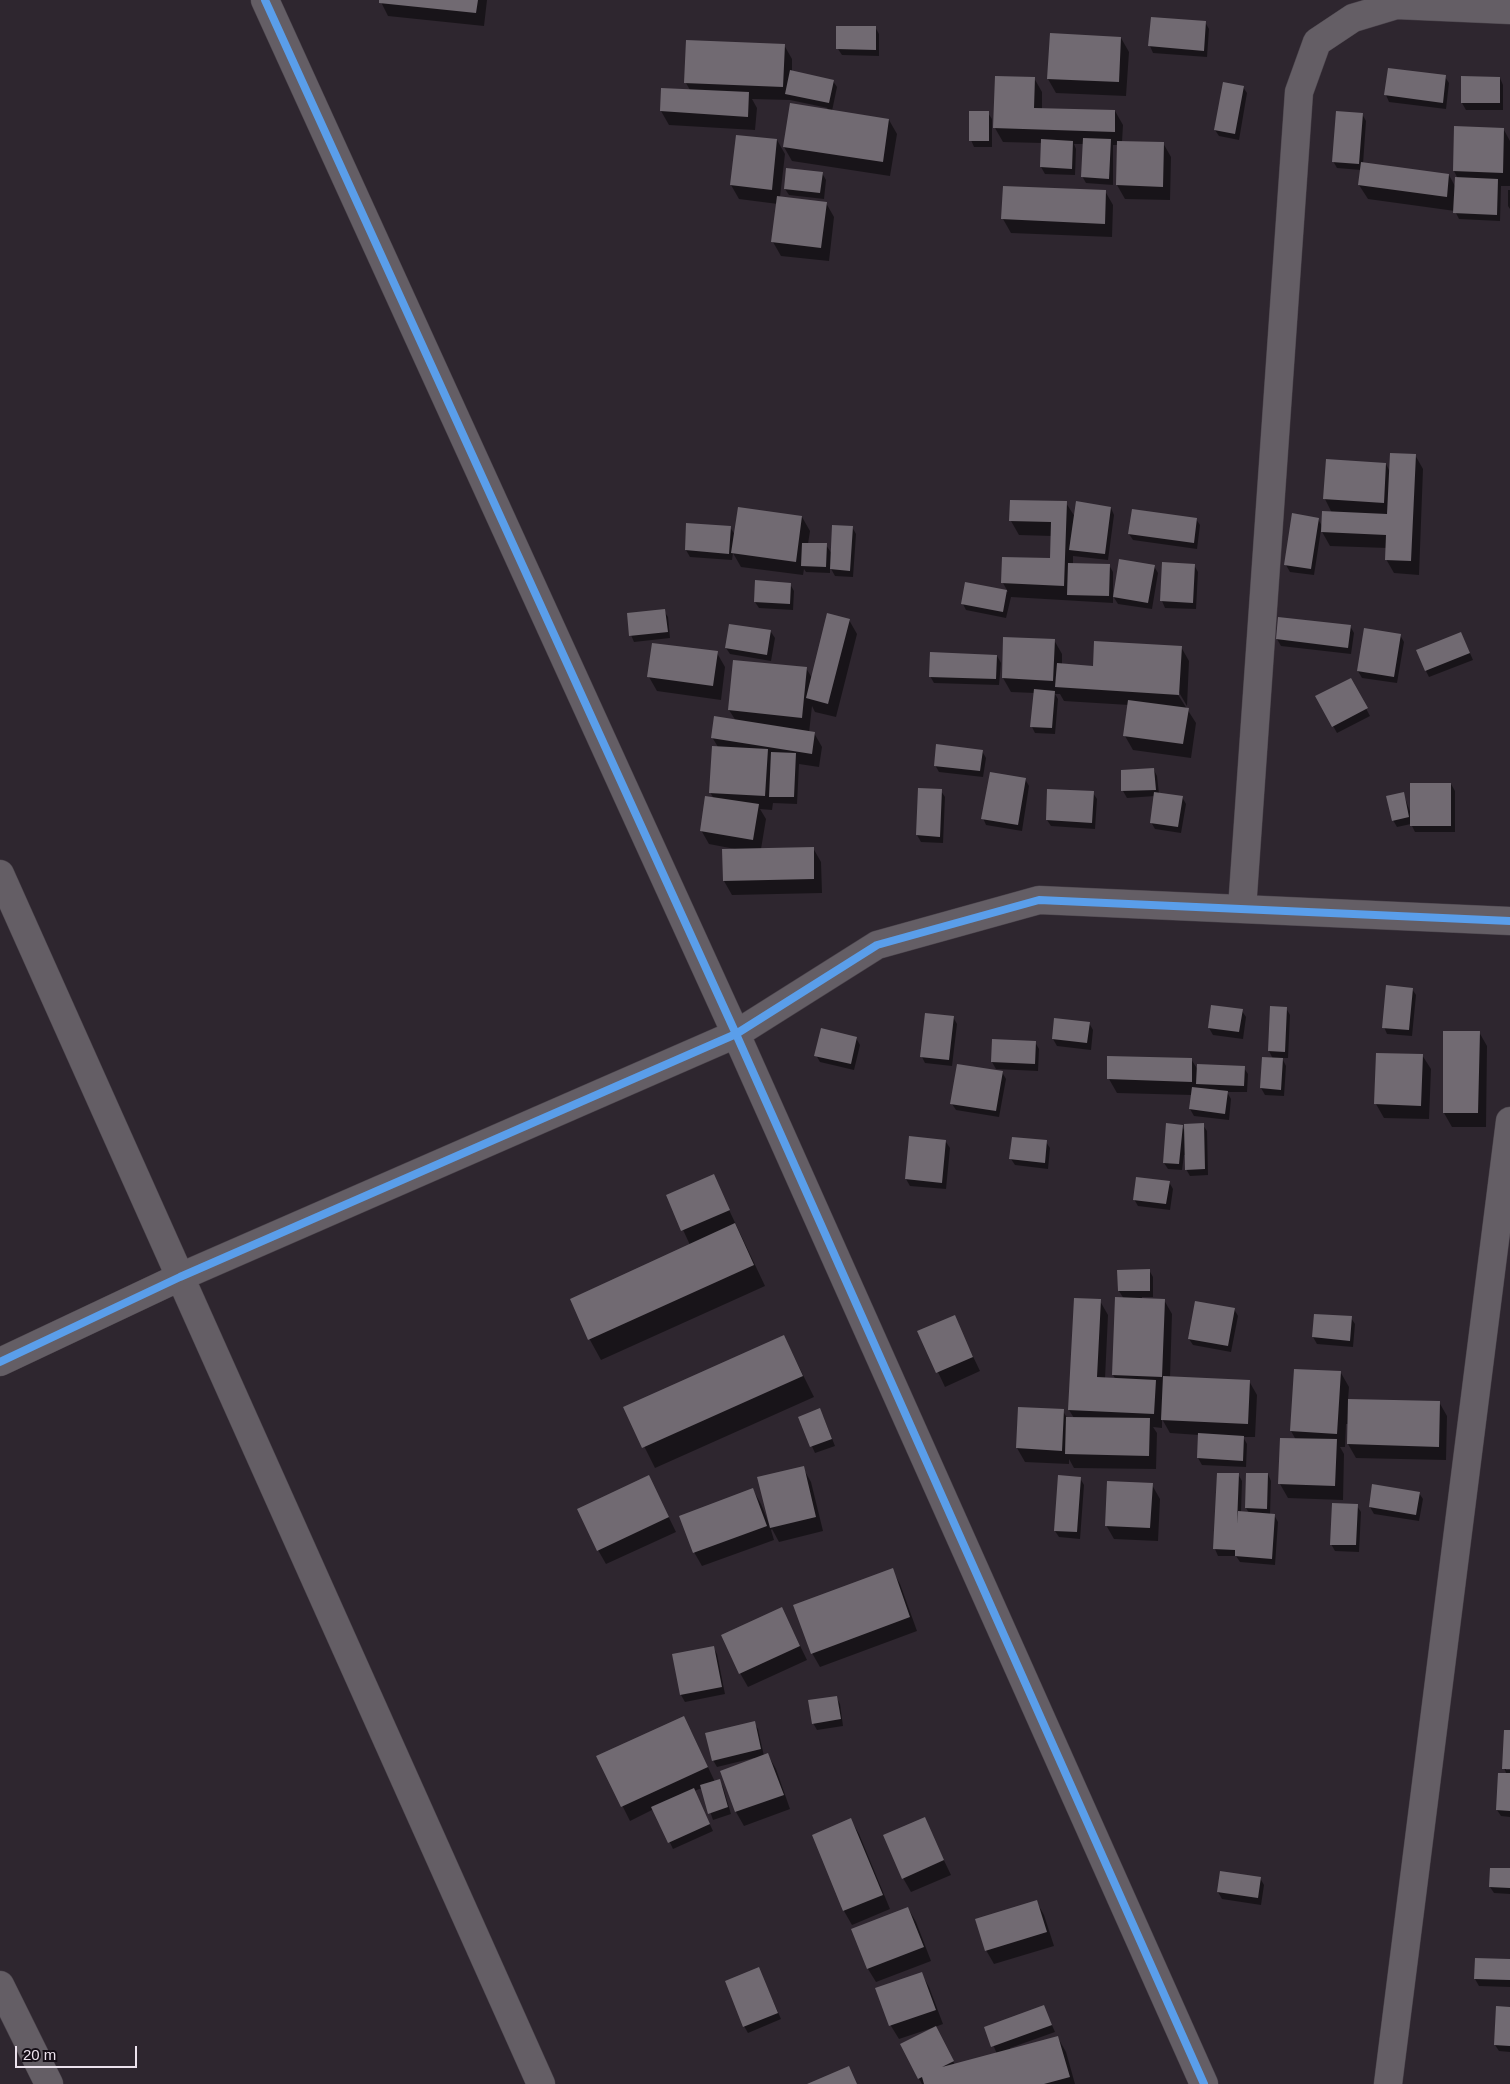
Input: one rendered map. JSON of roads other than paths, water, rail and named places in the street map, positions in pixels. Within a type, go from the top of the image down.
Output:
[{"type":"street","points":[[265,0],[736,1034],[1204,2084]]},
{"type":"street","points":[[1242,909],[1299,92],[1317,42],[1354,18],[1396,5],[1510,10]]},
{"type":"street","points":[[0,874],[541,2084]]},
{"type":"street","points":[[0,1362],[180,1277],[736,1034],[877,945],[1039,900],[1510,921]]},
{"type":"street","points":[[1388,2084],[1510,1121]]},
{"type":"street","points":[[0,1985],[49,2084]]}]
